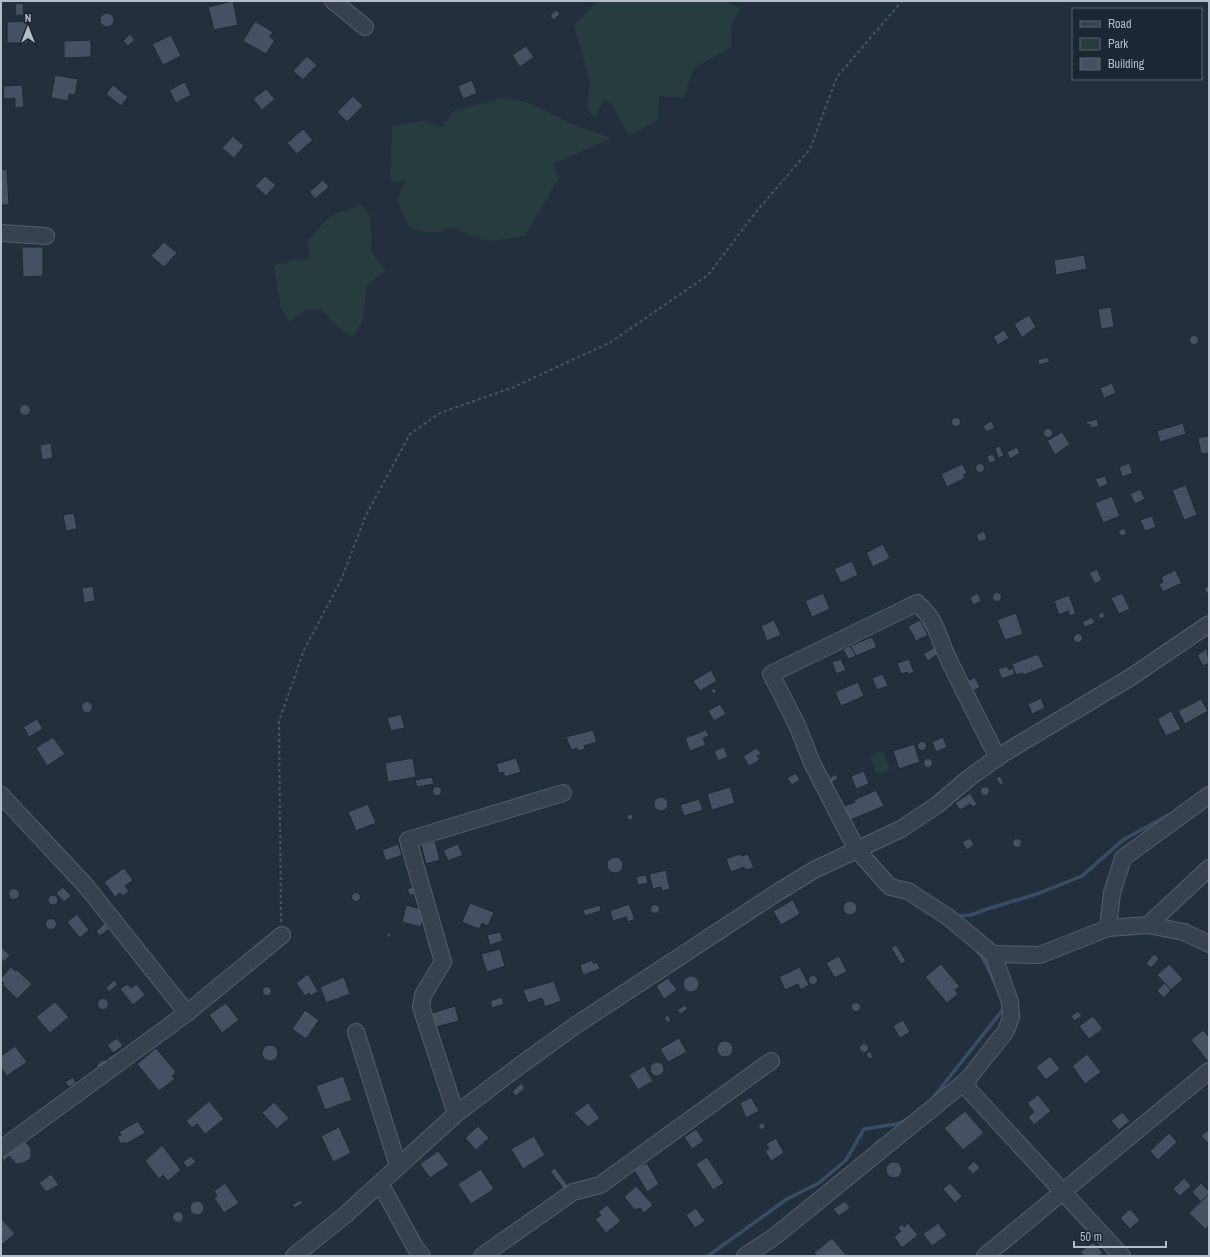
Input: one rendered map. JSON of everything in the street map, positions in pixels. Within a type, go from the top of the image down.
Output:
[{"type":"street","points":[[333,1],[365,26]]},
{"type":"street","points":[[1,233],[46,236]]},
{"type":"street","points":[[745,1256],[774,1237],[967,1080],[1006,1031],[1011,1017],[1010,1002],[993,954],[948,917],[908,891],[890,886],[857,850],[812,763],[797,726],[771,674],[917,603],[935,624],[947,657],[998,758]]},
{"type":"street","points":[[294,1256],[344,1216],[456,1114],[576,1025],[814,870],[907,825],[937,805],[969,778],[998,758],[1131,677],[1209,624]]},
{"type":"street","points":[[456,1114],[421,1007],[423,995],[443,962],[408,840],[563,793]]},
{"type":"street","points":[[1,795],[86,886],[187,1013]]},
{"type":"street","points":[[1108,928],[1112,893],[1123,858],[1209,795]]},
{"type":"street","points":[[1148,926],[1209,868]]},
{"type":"street","points":[[993,954],[1040,955],[1108,928],[1148,926],[1184,932],[1209,944]]},
{"type":"street","points":[[1,1149],[187,1013],[282,936]]},
{"type":"street","points":[[356,1032],[398,1166]]},
{"type":"street","points":[[482,1256],[573,1192],[600,1185],[771,1061]]},
{"type":"street","points":[[985,1256],[1064,1192],[1209,1070]]},
{"type":"street","points":[[967,1080],[968,1089],[1122,1256]]},
{"type":"street","points":[[380,1183],[414,1247],[422,1256]]},
{"type":"path","points":[[282,936],[280,879],[279,721],[304,650],[341,580],[366,515],[410,434],[440,413],[514,387],[611,342],[708,275],[756,212],[810,149],[837,77],[902,1]]},
{"type":"green space","points":[[598,1],[726,1],[740,9],[732,23],[731,47],[693,69],[684,98],[659,96],[658,120],[629,136],[611,103],[603,101],[595,118],[587,109],[590,82],[574,25]]},
{"type":"green space","points":[[502,98],[526,102],[580,127],[612,138],[553,164],[559,178],[525,236],[492,241],[469,235],[451,226],[439,233],[410,229],[397,200],[406,181],[390,182],[392,126],[422,121],[442,127],[455,110]]},
{"type":"green space","points":[[361,204],[370,216],[372,253],[386,270],[367,286],[363,321],[353,337],[335,325],[321,309],[305,310],[290,322],[281,309],[274,265],[310,257],[307,241],[329,217]]},
{"type":"green space","points":[[883,751],[890,769],[877,774],[870,756]]},
{"type":"building","points":[[233,1],[238,25],[214,30],[208,7]]},
{"type":"building","points":[[23,3],[24,15],[16,16],[15,4]]},
{"type":"building","points":[[556,10],[560,14],[554,20],[550,16]]},
{"type":"building","points":[[107,13],[112,15],[114,20],[112,25],[107,27],[102,25],[100,20],[102,15]]},
{"type":"building","points":[[27,21],[28,43],[7,43],[7,22]]},
{"type":"building","points":[[255,21],[273,32],[270,37],[275,40],[266,54],[243,41]]},
{"type":"building","points":[[130,34],[135,40],[128,46],[123,41]]},
{"type":"building","points":[[171,35],[181,56],[163,65],[152,44]]},
{"type":"building","points":[[91,40],[91,57],[64,58],[64,41]]},
{"type":"building","points":[[526,46],[534,57],[520,67],[512,55]]},
{"type":"building","points":[[307,56],[317,65],[303,80],[293,71]]},
{"type":"building","points":[[55,75],[78,79],[75,95],[69,94],[68,101],[51,98]]},
{"type":"building","points":[[472,80],[477,93],[463,99],[458,86]]},
{"type":"building","points":[[185,82],[191,95],[176,103],[169,90]]},
{"type":"building","points":[[22,85],[24,107],[15,108],[15,98],[4,99],[3,86]]},
{"type":"building","points":[[113,85],[128,97],[121,106],[106,94]]},
{"type":"building","points":[[266,89],[275,99],[262,110],[253,99]]},
{"type":"building","points":[[353,96],[363,106],[347,122],[337,112]]},
{"type":"building","points":[[303,129],[313,140],[297,154],[287,143]]},
{"type":"building","points":[[233,136],[244,146],[234,158],[222,148]]},
{"type":"building","points":[[7,169],[9,205],[1,205],[1,170]]},
{"type":"building","points":[[265,176],[276,185],[266,196],[255,186]]},
{"type":"building","points":[[323,180],[329,187],[315,199],[309,192]]},
{"type":"building","points":[[164,242],[177,253],[164,267],[151,256]]},
{"type":"building","points":[[22,247],[43,247],[43,276],[23,277]]},
{"type":"building","points":[[1084,255],[1087,269],[1056,275],[1054,260]]},
{"type":"building","points":[[1111,307],[1114,327],[1101,329],[1098,309]]},
{"type":"building","points":[[1029,315],[1036,327],[1022,338],[1014,324]]},
{"type":"building","points":[[1004,330],[1009,338],[998,345],[993,337]]},
{"type":"building","points":[[1192,336],[1196,336],[1198,340],[1196,344],[1192,344],[1190,342],[1190,338]]},
{"type":"building","points":[[1047,357],[1050,362],[1039,365],[1038,360]]},
{"type":"building","points":[[1112,383],[1116,393],[1104,398],[1100,388]]},
{"type":"building","points":[[23,405],[27,405],[29,406],[29,414],[23,415],[20,412],[20,408]]},
{"type":"building","points":[[954,418],[958,418],[960,422],[958,426],[954,426],[952,424],[952,420]]},
{"type":"building","points":[[1097,419],[1099,426],[1091,428],[1090,424],[1087,425],[1086,422]]},
{"type":"building","points":[[991,421],[995,428],[986,432],[983,426]]},
{"type":"building","points":[[1183,423],[1186,434],[1160,442],[1157,431]]},
{"type":"building","points":[[1046,429],[1050,429],[1052,433],[1050,437],[1046,437],[1044,435],[1044,431]]},
{"type":"building","points":[[1062,432],[1070,444],[1055,455],[1047,441]]},
{"type":"building","points":[[1209,436],[1209,453],[1201,454],[1198,438]]},
{"type":"building","points":[[51,443],[53,458],[42,460],[40,445]]},
{"type":"building","points":[[1000,446],[1004,456],[998,458],[995,448]]},
{"type":"building","points":[[1017,447],[1020,453],[1010,459],[1007,452]]},
{"type":"building","points":[[993,454],[996,461],[989,463],[987,456]]},
{"type":"building","points":[[1129,463],[1133,473],[1122,477],[1119,467]]},
{"type":"building","points":[[962,464],[967,473],[963,475],[965,478],[947,487],[941,474]]},
{"type":"building","points":[[978,464],[982,464],[984,468],[982,472],[978,472],[976,470],[976,466]]},
{"type":"building","points":[[1105,476],[1108,484],[1099,488],[1095,479]]},
{"type":"building","points":[[1186,485],[1197,515],[1184,520],[1172,490]]},
{"type":"building","points":[[1140,489],[1145,499],[1135,504],[1130,494]]},
{"type":"building","points":[[1112,496],[1120,516],[1103,523],[1095,503]]},
{"type":"building","points":[[74,513],[77,529],[66,531],[63,515]]},
{"type":"building","points":[[1152,516],[1156,527],[1145,531],[1140,520]]},
{"type":"building","points":[[1124,528],[1127,534],[1121,536],[1118,531]]},
{"type":"building","points":[[984,531],[987,539],[979,542],[976,535]]},
{"type":"building","points":[[883,544],[890,558],[873,567],[866,553]]},
{"type":"building","points":[[852,561],[858,575],[841,583],[834,569]]},
{"type":"building","points":[[1097,569],[1102,580],[1095,584],[1089,573]]},
{"type":"building","points":[[1175,570],[1182,583],[1163,592],[1159,584],[1163,582],[1161,577]]},
{"type":"building","points":[[1209,585],[1209,594],[1208,594],[1204,589]]},
{"type":"building","points":[[93,586],[95,601],[84,603],[82,588]]},
{"type":"building","points":[[823,593],[830,609],[812,617],[805,601]]},
{"type":"building","points":[[978,593],[981,601],[973,605],[970,597]]},
{"type":"building","points":[[995,593],[999,593],[1001,597],[999,601],[995,601],[993,599],[993,595]]},
{"type":"building","points":[[1122,593],[1130,609],[1119,614],[1111,598]]},
{"type":"building","points":[[1069,595],[1076,614],[1070,616],[1068,611],[1059,615],[1054,601]]},
{"type":"building","points":[[1103,612],[1105,617],[1099,619],[1098,614]]},
{"type":"building","points":[[1016,613],[1023,634],[1005,640],[997,620]]},
{"type":"building","points":[[929,617],[934,628],[926,632],[921,621]]},
{"type":"building","points":[[1092,617],[1095,623],[1085,627],[1082,622]]},
{"type":"building","points":[[774,620],[781,635],[767,641],[761,626]]},
{"type":"building","points":[[920,620],[928,635],[916,641],[908,626]]},
{"type":"building","points":[[1076,634],[1080,634],[1082,638],[1080,642],[1076,642],[1074,640],[1074,636]]},
{"type":"building","points":[[872,637],[877,647],[856,656],[850,646]]},
{"type":"building","points":[[850,646],[856,656],[848,659],[843,649]]},
{"type":"building","points":[[935,647],[939,653],[928,661],[923,654]]},
{"type":"building","points":[[1207,649],[1209,663],[1203,666],[1197,655]]},
{"type":"building","points":[[1038,654],[1044,667],[1024,675],[1023,673],[1016,675],[1012,664]]},
{"type":"building","points":[[841,659],[846,670],[836,674],[832,662]]},
{"type":"building","points":[[909,659],[914,672],[901,674],[897,663]]},
{"type":"building","points":[[1007,666],[1009,670],[1013,668],[1015,674],[1002,679],[998,669]]},
{"type":"building","points":[[711,670],[717,681],[700,691],[693,681]]},
{"type":"building","points":[[883,674],[888,686],[877,690],[872,678]]},
{"type":"building","points":[[975,677],[980,687],[973,691],[968,681]]},
{"type":"building","points":[[858,682],[864,696],[841,706],[835,692]]},
{"type":"building","points":[[714,688],[717,692],[713,694],[711,690]]},
{"type":"building","points":[[1041,698],[1045,708],[1032,714],[1028,704]]},
{"type":"building","points":[[1201,699],[1208,711],[1185,724],[1178,711]]},
{"type":"building","points":[[85,702],[89,702],[91,703],[91,711],[85,712],[82,709],[82,705]]},
{"type":"building","points":[[720,704],[726,714],[714,721],[708,711]]},
{"type":"building","points":[[1171,711],[1181,729],[1166,736],[1157,719]]},
{"type":"building","points":[[401,714],[405,728],[391,731],[387,718]]},
{"type":"building","points":[[37,719],[43,729],[29,737],[23,727]]},
{"type":"building","points":[[593,730],[597,742],[584,746],[585,749],[578,751],[577,748],[571,750],[566,737]]},
{"type":"building","points":[[706,730],[709,736],[703,738],[706,745],[690,751],[685,738]]},
{"type":"building","points":[[53,737],[65,754],[47,766],[36,748]]},
{"type":"building","points":[[943,737],[947,747],[936,752],[932,742]]},
{"type":"building","points":[[920,742],[924,742],[926,746],[924,750],[920,750],[918,748],[918,744]]},
{"type":"building","points":[[914,744],[920,762],[899,769],[893,751]]},
{"type":"building","points":[[724,747],[728,757],[718,761],[714,751]]},
{"type":"building","points":[[757,748],[761,754],[757,756],[760,760],[749,766],[743,756]]},
{"type":"building","points":[[413,758],[416,777],[388,782],[385,763]]},
{"type":"building","points":[[516,758],[521,772],[505,777],[503,772],[499,773],[496,764]]},
{"type":"building","points":[[926,759],[930,759],[932,763],[930,767],[926,767],[924,765],[924,761]]},
{"type":"building","points":[[864,771],[869,784],[856,789],[851,776]]},
{"type":"building","points":[[796,773],[800,780],[792,785],[787,778]]},
{"type":"building","points":[[836,774],[838,779],[827,785],[825,780]]},
{"type":"building","points":[[1000,776],[1004,783],[1000,785],[996,778]]},
{"type":"building","points":[[432,777],[434,784],[417,787],[415,780]]},
{"type":"building","points":[[435,787],[439,787],[441,791],[439,795],[435,795],[433,793],[433,789]]},
{"type":"building","points":[[730,787],[735,803],[712,810],[707,794]]},
{"type":"building","points":[[983,787],[987,787],[989,791],[987,795],[983,795],[981,793],[981,789]]},
{"type":"building","points":[[876,790],[884,806],[848,821],[842,807],[855,802],[854,800]]},
{"type":"building","points":[[970,793],[977,804],[973,807],[970,804],[960,810],[955,803]]},
{"type":"building","points":[[661,797],[666,799],[668,804],[666,809],[661,811],[656,809],[654,804],[656,799]]},
{"type":"building","points":[[699,799],[703,810],[684,816],[680,805]]},
{"type":"building","points":[[368,804],[376,823],[356,831],[348,812]]},
{"type":"building","points":[[630,814],[633,817],[630,820],[627,817]]},
{"type":"building","points":[[970,838],[974,845],[967,850],[962,842]]},
{"type":"building","points":[[1015,839],[1019,839],[1021,843],[1019,847],[1015,847],[1013,845],[1013,841]]},
{"type":"building","points":[[435,841],[440,860],[426,864],[421,845]]},
{"type":"building","points":[[398,844],[402,855],[386,861],[382,850]]},
{"type":"building","points":[[458,844],[463,855],[448,861],[443,850]]},
{"type":"building","points":[[740,854],[742,856],[748,854],[754,868],[746,870],[744,867],[731,872],[726,859]]},
{"type":"building","points":[[615,857],[622,862],[623,865],[618,872],[615,873],[608,868],[607,865],[612,858]]},
{"type":"building","points":[[124,868],[133,880],[125,886],[129,891],[123,896],[120,893],[115,897],[104,882]]},
{"type":"building","points":[[666,870],[670,889],[662,891],[661,887],[653,889],[649,874]]},
{"type":"building","points":[[646,875],[648,883],[638,885],[636,877]]},
{"type":"building","points":[[415,886],[417,892],[410,896],[407,889]]},
{"type":"building","points":[[63,887],[71,896],[64,902],[56,893]]},
{"type":"building","points":[[12,889],[16,889],[18,890],[18,898],[12,899],[9,896],[9,892]]},
{"type":"building","points":[[354,893],[358,893],[360,897],[358,901],[354,901],[352,899],[352,895]]},
{"type":"building","points":[[51,895],[55,895],[57,896],[57,904],[51,905],[48,902],[48,898]]},
{"type":"building","points":[[793,900],[800,914],[781,925],[773,911]]},
{"type":"building","points":[[847,901],[853,901],[857,905],[857,911],[853,915],[847,915],[843,911],[843,905]]},
{"type":"building","points":[[470,903],[494,912],[488,926],[482,923],[479,929],[462,922]]},
{"type":"building","points":[[629,904],[635,919],[628,922],[626,917],[613,921],[610,911]]},
{"type":"building","points":[[406,905],[425,910],[421,927],[402,922]]},
{"type":"building","points":[[600,905],[601,911],[585,916],[583,910]]},
{"type":"building","points":[[653,905],[657,905],[659,909],[657,913],[653,913],[651,911],[651,907]]},
{"type":"building","points":[[77,914],[89,930],[80,938],[67,922]]},
{"type":"building","points":[[49,919],[53,919],[55,920],[55,928],[49,929],[46,926],[46,922]]},
{"type":"building","points":[[105,923],[109,929],[100,936],[96,931]]},
{"type":"building","points":[[500,932],[503,941],[490,945],[487,935]]},
{"type":"building","points":[[387,933],[391,933],[391,937],[387,937]]},
{"type":"building","points":[[896,945],[906,961],[901,964],[891,948]]},
{"type":"building","points":[[1,947],[10,955],[4,962],[1,959]]},
{"type":"building","points":[[500,949],[505,966],[487,972],[481,954]]},
{"type":"building","points":[[1154,954],[1159,959],[1151,968],[1146,963]]},
{"type":"building","points":[[839,956],[847,971],[835,978],[826,963]]},
{"type":"building","points":[[592,960],[594,964],[597,962],[600,969],[583,975],[580,965]]},
{"type":"building","points":[[941,964],[960,987],[955,990],[958,994],[947,1003],[925,977]]},
{"type":"building","points":[[1169,964],[1183,979],[1171,990],[1157,975]]},
{"type":"building","points":[[11,967],[15,971],[17,970],[32,984],[17,999],[1,981],[1,978]]},
{"type":"building","points":[[800,967],[809,985],[801,990],[798,984],[785,990],[779,977]]},
{"type":"building","points":[[308,974],[318,991],[311,996],[309,993],[305,996],[296,983]]},
{"type":"building","points":[[691,976],[697,978],[699,984],[697,990],[691,992],[685,990],[683,984],[685,978]]},
{"type":"building","points":[[811,976],[815,976],[817,980],[815,984],[811,984],[809,982],[809,978]]},
{"type":"building","points":[[344,977],[350,994],[326,1003],[320,987]]},
{"type":"building","points":[[668,978],[677,990],[664,999],[656,986]]},
{"type":"building","points":[[114,980],[118,984],[109,992],[106,988]]},
{"type":"building","points":[[554,981],[561,1001],[545,1007],[542,998],[528,1003],[523,990]]},
{"type":"building","points":[[1164,983],[1171,990],[1164,998],[1157,991]]},
{"type":"building","points":[[127,984],[131,988],[137,984],[145,995],[133,1005],[120,989]]},
{"type":"building","points":[[267,986],[272,991],[267,996],[262,991]]},
{"type":"building","points":[[502,997],[504,1004],[492,1008],[490,1001]]},
{"type":"building","points":[[101,999],[105,999],[107,1000],[107,1008],[101,1009],[98,1006],[98,1002]]},
{"type":"building","points":[[55,1002],[69,1017],[50,1033],[36,1017]]},
{"type":"building","points":[[856,1002],[861,1007],[856,1012],[851,1007]]},
{"type":"building","points":[[226,1003],[239,1020],[222,1033],[209,1015]]},
{"type":"building","points":[[685,1005],[688,1009],[680,1014],[677,1010]]},
{"type":"building","points":[[455,1006],[459,1021],[436,1027],[432,1013]]},
{"type":"building","points":[[305,1010],[319,1020],[306,1039],[292,1029]]},
{"type":"building","points":[[1078,1011],[1082,1016],[1074,1021],[1071,1016]]},
{"type":"building","points":[[667,1015],[671,1020],[668,1023],[664,1018]]},
{"type":"building","points":[[1093,1016],[1103,1029],[1089,1039],[1079,1026]]},
{"type":"building","points":[[903,1020],[910,1032],[900,1038],[893,1026]]},
{"type":"building","points":[[1203,1030],[1209,1037],[1209,1063],[1191,1040]]},
{"type":"building","points":[[117,1038],[123,1046],[113,1053],[107,1045]]},
{"type":"building","points":[[679,1038],[687,1052],[668,1062],[660,1049]]},
{"type":"building","points":[[725,1041],[731,1043],[733,1049],[731,1055],[725,1057],[719,1055],[717,1049],[719,1043]]},
{"type":"building","points":[[862,1044],[866,1044],[868,1048],[866,1052],[862,1052],[860,1050],[860,1046]]},
{"type":"building","points":[[267,1045],[273,1045],[278,1050],[276,1059],[273,1061],[267,1061],[262,1056],[262,1050]]},
{"type":"building","points":[[15,1046],[27,1062],[7,1076],[1,1068],[1,1056]]},
{"type":"building","points":[[156,1048],[176,1072],[172,1076],[175,1079],[159,1091],[137,1064]]},
{"type":"building","points":[[870,1051],[873,1057],[869,1059],[866,1054]]},
{"type":"building","points":[[117,1052],[119,1056],[110,1062],[108,1058]]},
{"type":"building","points":[[1087,1054],[1101,1072],[1085,1084],[1072,1066]]},
{"type":"building","points":[[1050,1056],[1060,1069],[1046,1080],[1036,1067]]},
{"type":"building","points":[[105,1059],[108,1064],[99,1069],[96,1065]]},
{"type":"building","points":[[654,1062],[660,1062],[664,1066],[664,1072],[660,1076],[654,1076],[650,1072],[650,1066]]},
{"type":"building","points":[[644,1066],[653,1081],[638,1090],[629,1075]]},
{"type":"building","points":[[343,1076],[352,1100],[325,1110],[316,1086]]},
{"type":"building","points":[[73,1077],[76,1083],[69,1087],[65,1082]]},
{"type":"building","points":[[521,1083],[525,1088],[516,1096],[512,1092]]},
{"type":"building","points":[[1038,1095],[1051,1111],[1034,1125],[1028,1117],[1034,1112],[1027,1103]]},
{"type":"building","points":[[751,1097],[759,1111],[746,1118],[740,1103]]},
{"type":"building","points":[[209,1101],[224,1119],[205,1134],[197,1124],[192,1128],[186,1121]]},
{"type":"building","points":[[274,1102],[289,1118],[277,1129],[262,1113]]},
{"type":"building","points":[[588,1103],[600,1118],[588,1127],[574,1113]]},
{"type":"building","points":[[965,1111],[984,1133],[963,1150],[944,1128]]},
{"type":"building","points":[[1122,1112],[1130,1121],[1119,1130],[1111,1121]]},
{"type":"building","points":[[138,1121],[145,1133],[126,1144],[125,1142],[121,1144],[117,1137],[121,1135],[119,1132]]},
{"type":"building","points":[[763,1122],[766,1127],[761,1130],[758,1125]]},
{"type":"building","points":[[478,1126],[489,1138],[476,1150],[465,1138]]},
{"type":"building","points":[[339,1127],[351,1153],[333,1162],[321,1136]]},
{"type":"building","points":[[696,1129],[704,1141],[692,1149],[684,1137]]},
{"type":"building","points":[[1209,1129],[1209,1144],[1201,1136]]},
{"type":"building","points":[[1169,1133],[1177,1142],[1158,1160],[1150,1151]]},
{"type":"building","points":[[534,1136],[545,1155],[523,1169],[511,1149]]},
{"type":"building","points":[[21,1137],[31,1148],[31,1158],[24,1163],[16,1164],[9,1156],[3,1162],[1,1152]]},
{"type":"building","points":[[882,1137],[886,1142],[877,1149],[873,1143]]},
{"type":"building","points":[[776,1138],[784,1153],[771,1161],[765,1151],[769,1149],[766,1144]]},
{"type":"building","points":[[162,1145],[181,1170],[168,1181],[163,1175],[159,1179],[145,1161]]},
{"type":"building","points":[[438,1151],[449,1165],[430,1178],[420,1164]]},
{"type":"building","points":[[191,1156],[196,1162],[187,1168],[183,1162]]},
{"type":"building","points":[[707,1157],[724,1183],[713,1190],[696,1164]]},
{"type":"building","points":[[974,1161],[980,1168],[973,1174],[967,1168]]},
{"type":"building","points":[[894,1162],[900,1164],[902,1170],[900,1176],[894,1178],[888,1176],[886,1170],[888,1164]]},
{"type":"building","points":[[647,1163],[659,1184],[647,1192],[634,1170]]},
{"type":"building","points":[[555,1168],[569,1187],[565,1191],[550,1171]]},
{"type":"building","points":[[481,1169],[494,1189],[471,1204],[458,1184]]},
{"type":"building","points":[[51,1174],[59,1185],[46,1192],[39,1183]]},
{"type":"building","points":[[1184,1178],[1191,1186],[1180,1196],[1173,1189]]},
{"type":"building","points":[[225,1183],[239,1203],[224,1213],[214,1198],[217,1196],[214,1191]]},
{"type":"building","points":[[950,1183],[962,1196],[955,1203],[943,1189]]},
{"type":"building","points":[[1201,1183],[1209,1191],[1209,1194],[1201,1202],[1192,1192]]},
{"type":"building","points":[[636,1186],[653,1205],[644,1213],[640,1208],[635,1210],[624,1197]]},
{"type":"building","points":[[1209,1194],[1209,1225],[1205,1229],[1189,1213]]},
{"type":"building","points":[[300,1200],[303,1203],[295,1208],[292,1205]]},
{"type":"building","points":[[194,1201],[200,1201],[204,1205],[204,1211],[200,1215],[194,1215],[190,1211],[190,1205]]},
{"type":"building","points":[[845,1201],[850,1208],[839,1216],[833,1209]]},
{"type":"building","points":[[607,1205],[621,1221],[606,1233],[595,1219],[601,1215],[598,1212]]},
{"type":"building","points":[[696,1208],[705,1221],[695,1228],[686,1215]]},
{"type":"building","points":[[1130,1209],[1140,1220],[1130,1229],[1120,1218]]},
{"type":"building","points":[[176,1212],[180,1212],[182,1213],[182,1221],[176,1222],[173,1219],[173,1215]]},
{"type":"building","points":[[1,1218],[15,1234],[1,1245]]},
{"type":"building","points":[[908,1223],[918,1235],[902,1248],[894,1237],[901,1231],[898,1228],[902,1224],[904,1227]]},
{"type":"building","points":[[938,1223],[947,1235],[932,1246],[923,1234]]},
{"type":"building","points":[[832,1238],[847,1256],[816,1256],[814,1253]]},
{"type":"building","points":[[1093,1242],[1103,1253],[1099,1256],[1084,1256],[1080,1252]]},
{"type":"waterway","points":[[956,916],[971,915],[1037,894],[1082,876],[1123,840],[1168,815]]},
{"type":"waterway","points":[[976,949],[984,960],[996,985]]},
{"type":"waterway","points":[[932,1099],[1005,1007]]},
{"type":"waterway","points":[[708,1256],[787,1199],[819,1183],[846,1160],[864,1129],[897,1124],[908,1119]]}]
